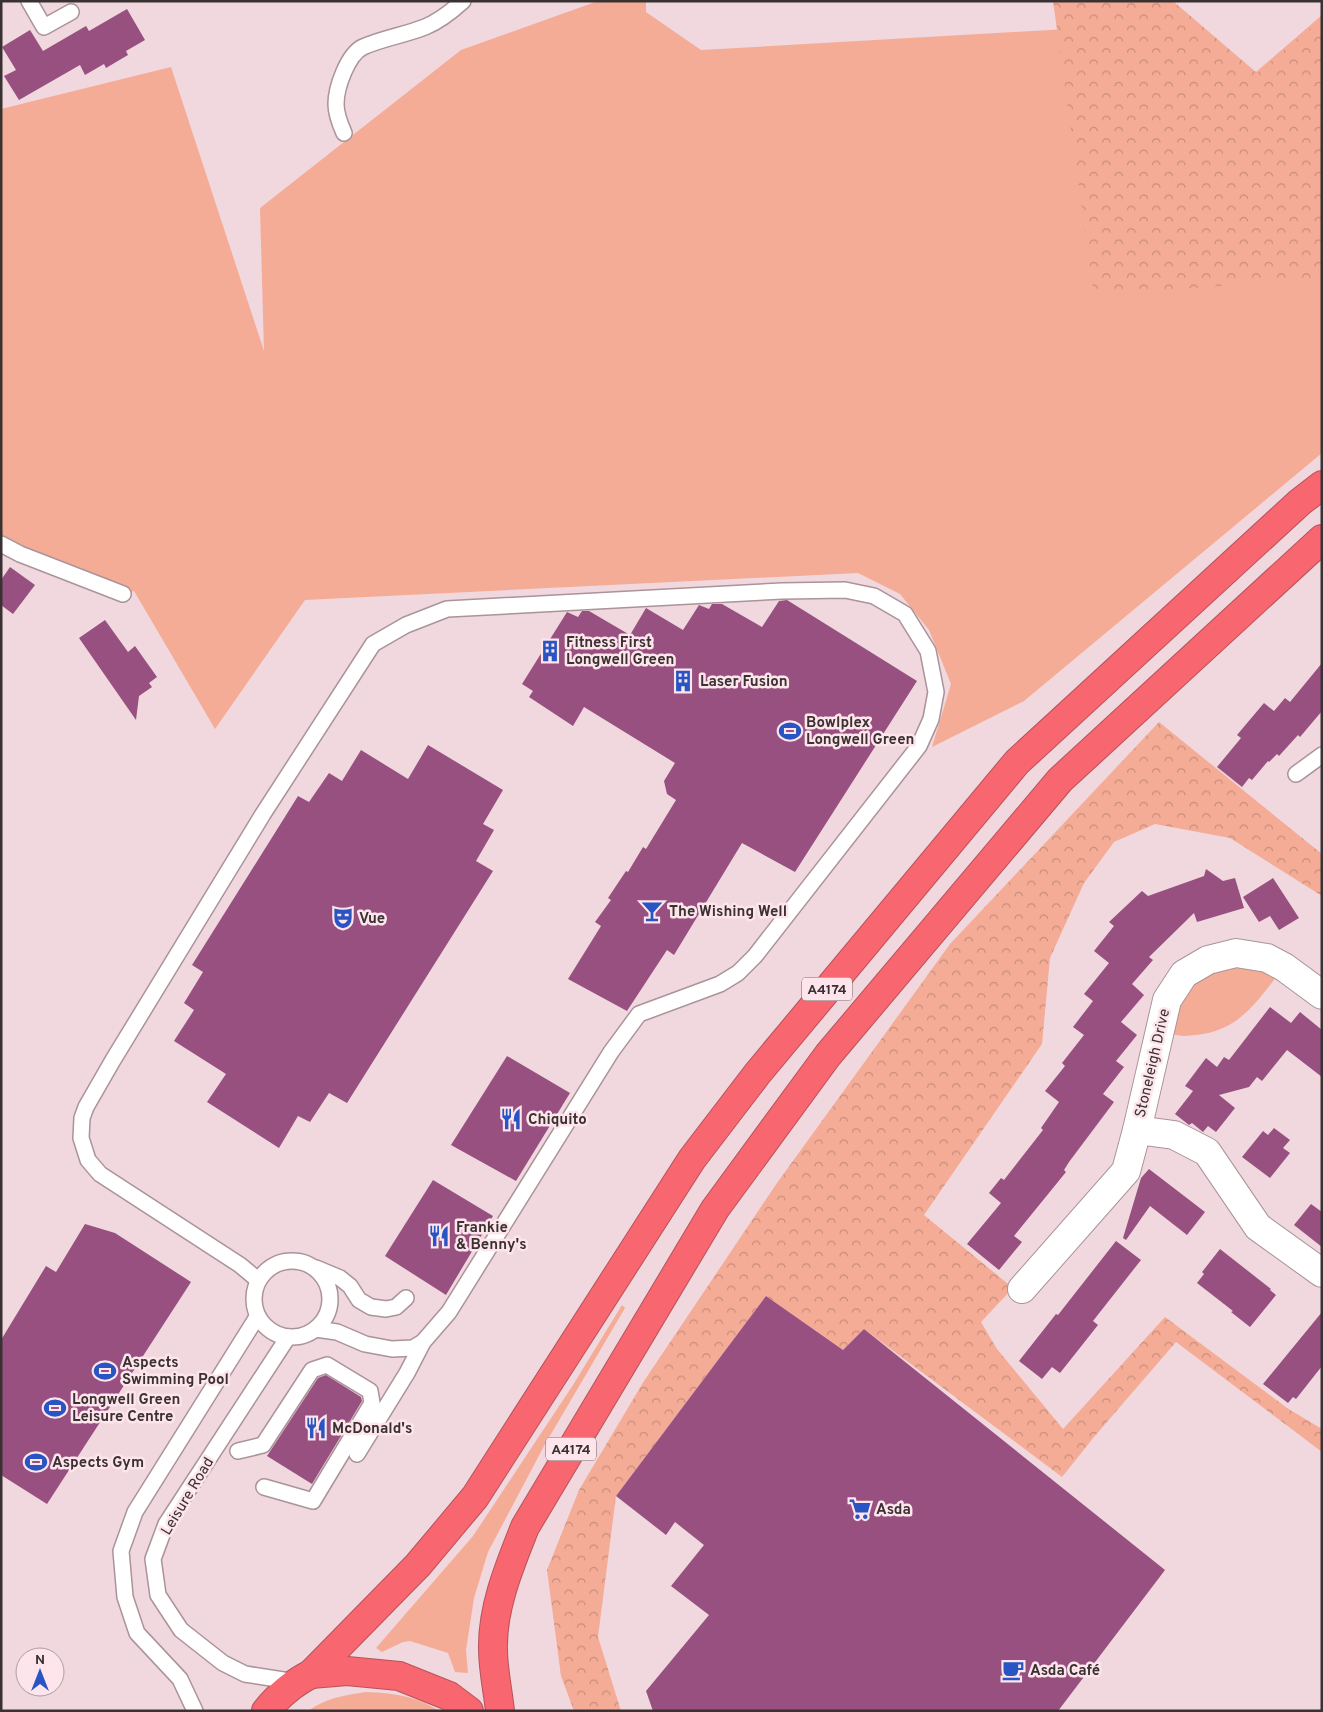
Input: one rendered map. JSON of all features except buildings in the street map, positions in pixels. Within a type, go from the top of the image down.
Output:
[{"type":"highway","name":"A4174","points":[[266,1711],[277,1697],[304,1678],[418,1565],[475,1497],[692,1159],[757,1074],[1017,762],[1300,502],[1322,485]]},
{"type":"highway","name":"A4174","points":[[500,1711],[493,1649],[496,1619],[506,1573],[525,1527],[715,1209],[828,1055],[1060,780],[1322,539]]},
{"type":"highway","points":[[304,1678],[347,1671],[399,1676],[449,1696],[469,1711]]},
{"type":"street","name":"Stoneleigh Drive","points":[[1022,1289],[1126,1171],[1167,1000],[1184,974],[1208,960],[1236,953],[1267,958],[1284,967],[1322,994]]},
{"type":"street","name":"Stoneleigh Drive","points":[[1137,1130],[1174,1135],[1207,1152],[1258,1227],[1322,1273]]},
{"type":"lane","points":[[30,1],[44,27],[71,12]]},
{"type":"lane","points":[[344,133],[337,114],[336,103],[338,90],[350,60],[361,48],[426,27],[447,15],[463,1]]},
{"type":"lane","points":[[1,544],[20,554],[123,594]]},
{"type":"lane","points":[[258,1280],[240,1264],[100,1174],[88,1160],[81,1138],[82,1118],[113,1060],[263,814],[373,644],[406,625],[447,609],[782,591],[845,590],[874,596],[905,614],[928,651],[936,692],[931,719],[919,746],[755,956],[738,973],[720,984],[639,1014]]},
{"type":"lane","points":[[1296,774],[1322,755]]},
{"type":"lane","points":[[357,1454],[407,1373],[423,1342],[449,1312],[611,1052],[651,997]]},
{"type":"lane","points":[[312,1266],[322,1276],[330,1294],[329,1308],[324,1320],[316,1329],[303,1336],[288,1337],[278,1335],[266,1328],[257,1317],[253,1298],[258,1280],[271,1267],[282,1262],[294,1260],[312,1266],[340,1278],[350,1286],[359,1300],[371,1307],[386,1309],[396,1307],[406,1298]]},
{"type":"lane","points":[[195,1711],[180,1679],[137,1633],[125,1597],[121,1551],[135,1512],[257,1317]]},
{"type":"lane","points":[[316,1329],[337,1332],[365,1344],[392,1349],[414,1348],[423,1342]]},
{"type":"lane","name":"Leisure Road","points":[[288,1337],[166,1524],[153,1559],[158,1595],[181,1630],[223,1663],[245,1674],[304,1678]]},
{"type":"lane","points":[[238,1451],[263,1445],[312,1370],[327,1365],[370,1391],[372,1403],[313,1501],[264,1487]]},
{"type":"green space","points":[[598,1],[646,1],[646,12],[701,50],[1101,27],[1256,72],[1322,15],[1322,453],[1024,701],[932,747],[951,684],[929,630],[900,594],[858,573],[305,600],[215,729],[134,591],[123,594],[1,548],[1,109],[171,67],[264,351],[260,208],[461,50]]},
{"type":"green space","points":[[1053,1],[1173,1],[1257,73],[1322,18],[1322,278],[1094,296]]},
{"type":"green space","points":[[1159,722],[1322,854],[1322,896],[1230,838],[1155,824],[1114,842],[1084,883],[1050,958],[1042,1044],[924,1215],[1013,1288],[981,1322],[997,1349],[1063,1429],[1165,1317],[1287,1408],[1322,1429],[1322,1452],[1176,1342],[1062,1477],[864,1329],[843,1350],[766,1296],[616,1496],[598,1637],[621,1711],[574,1711],[561,1676],[547,1570],[579,1490],[644,1381],[777,1183],[950,944]]},
{"type":"green space","points":[[1243,964],[1277,976],[1252,1007],[1233,1022],[1210,1033],[1186,1036],[1170,1033],[1183,998],[1201,976],[1212,970]]},
{"type":"green space","points":[[622,1305],[625,1308],[544,1446],[488,1552],[474,1598],[466,1650],[468,1673],[455,1672],[448,1653],[410,1641],[403,1642],[382,1652],[376,1648],[473,1536],[573,1385]]},
{"type":"green space","points":[[366,1692],[404,1696],[422,1702],[439,1711],[308,1711],[329,1700]]},
{"type":"place","name":"Fitness First Longwell Green","points":[[550,651]]},
{"type":"place","name":"Laser Fusion","points":[[683,681]]},
{"type":"place","name":"Bowlplex Longwell Green","points":[[790,731]]},
{"type":"place","name":"The Wishing Well","points":[[652,911]]},
{"type":"place","name":"Vue","points":[[343,918]]},
{"type":"place","name":"Chiquito","points":[[511,1119]]},
{"type":"place","name":"Frankie & Benny's","points":[[439,1236]]},
{"type":"place","name":"Aspects Swimming Pool","points":[[105,1371]]},
{"type":"place","name":"Longwell Green Leisure Centre","points":[[55,1408]]},
{"type":"place","name":"McDonald's","points":[[316,1428]]},
{"type":"place","name":"Aspects Gym","points":[[36,1462]]},
{"type":"place","name":"Asda","points":[[860,1509]]},
{"type":"place","name":"Asda Café","points":[[1013,1670]]}]
